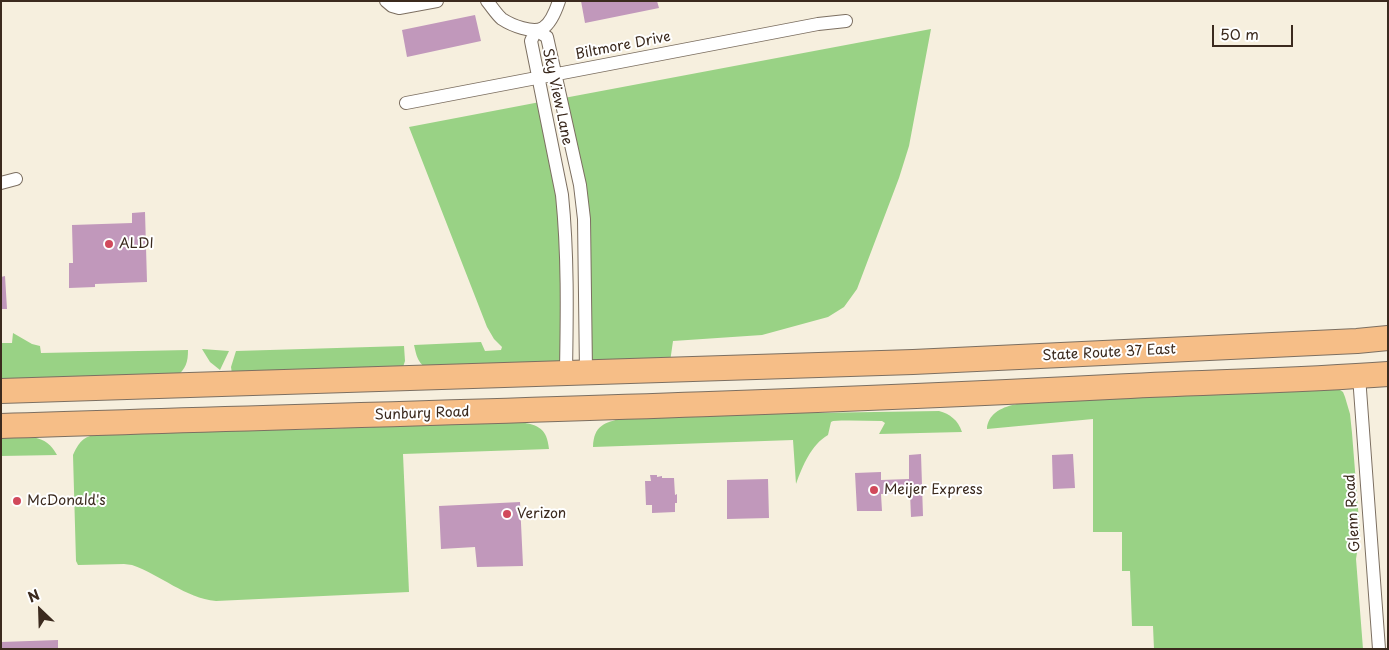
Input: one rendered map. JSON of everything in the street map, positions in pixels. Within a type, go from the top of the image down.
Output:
[{"type":"highway","name":"State Route 37 East","points":[[576,372],[1057,356],[1388,338]]},
{"type":"highway","points":[[1357,341],[1359,376],[1388,374]]},
{"type":"highway","points":[[1,391],[576,372]]},
{"type":"highway","name":"Sunbury Road","points":[[1,426],[567,410],[1359,376]]},
{"type":"street","points":[[386,1],[392,6],[399,8],[437,1]]},
{"type":"street","points":[[487,1],[502,18],[524,28],[536,30],[543,28],[553,17],[559,1]]},
{"type":"street","name":"Biltmore Drive","points":[[406,103],[818,24],[846,21]]},
{"type":"street","name":"Sky View Lane","points":[[536,30],[547,37],[580,185],[584,219],[576,372],[567,312],[562,195],[530,41],[536,30]]},
{"type":"street","points":[[1,183],[16,179]]},
{"type":"street","name":"Glenn Road","points":[[1359,376],[1378,649]]},
{"type":"green space","points":[[931,29],[909,146],[899,178],[857,289],[844,307],[828,317],[762,335],[673,341],[670,362],[590,365],[588,226],[564,98]]},
{"type":"green space","points":[[540,102],[560,218],[563,366],[429,370],[418,360],[414,345],[481,342],[485,351],[501,350],[502,347],[494,339],[487,327],[409,127]]},
{"type":"green space","points":[[13,333],[32,344],[40,346],[41,353],[188,350],[188,358],[186,365],[176,377],[1,383],[1,343],[12,343]]},
{"type":"green space","points":[[404,346],[405,361],[403,367],[232,374],[231,367],[236,351]]},
{"type":"green space","points":[[202,349],[229,351],[220,370],[210,362]]},
{"type":"green space","points":[[1337,388],[1343,392],[1345,397],[1350,414],[1352,433],[1360,534],[1356,559],[1363,649],[1154,649],[1153,626],[1132,626],[1130,571],[1122,571],[1122,532],[1093,532],[1093,419],[987,429],[990,420],[996,413],[1015,404],[1026,402]]},
{"type":"green space","points":[[792,411],[811,413],[939,411],[953,418],[962,432],[879,434],[885,423],[882,421],[833,421],[831,422],[828,435],[817,444],[808,456],[796,484],[793,440],[593,447],[595,434],[601,426],[623,418]]},
{"type":"green space","points":[[520,422],[537,426],[544,432],[549,449],[403,454],[409,592],[216,601],[194,596],[132,565],[78,565],[76,561],[73,455],[82,441],[92,435],[257,427],[287,430]]},
{"type":"green space","points":[[33,437],[47,443],[57,455],[1,456],[1,438]]},
{"type":"building","points":[[581,1],[657,1],[659,8],[585,23]]},
{"type":"building","points":[[475,15],[481,41],[407,57],[402,30]]},
{"type":"building","name":"ALDI","points":[[145,212],[147,282],[95,284],[95,287],[69,288],[69,263],[73,263],[72,225],[132,223],[132,213]]},
{"type":"building","points":[[5,276],[7,309],[1,309],[1,277]]},
{"type":"building","points":[[921,454],[923,516],[911,517],[910,493],[881,494],[882,511],[857,511],[855,473],[881,472],[881,480],[909,479],[909,455]]},
{"type":"building","points":[[1073,454],[1075,488],[1053,489],[1052,455]]},
{"type":"building","points":[[650,475],[674,478],[675,495],[677,494],[675,512],[652,513],[652,505],[646,505],[645,481],[651,481]]},
{"type":"building","points":[[768,479],[769,518],[727,519],[727,480]]},
{"type":"building","points":[[520,502],[523,566],[477,567],[475,547],[441,549],[439,506]]},
{"type":"building","points":[[58,640],[58,649],[1,649],[1,642]]},
{"type":"place","name":"ALDI","points":[[109,244]]},
{"type":"place","name":"Meijer Express","points":[[874,490]]},
{"type":"place","name":"McDonald's","points":[[17,501]]},
{"type":"place","name":"Verizon","points":[[507,514]]}]
